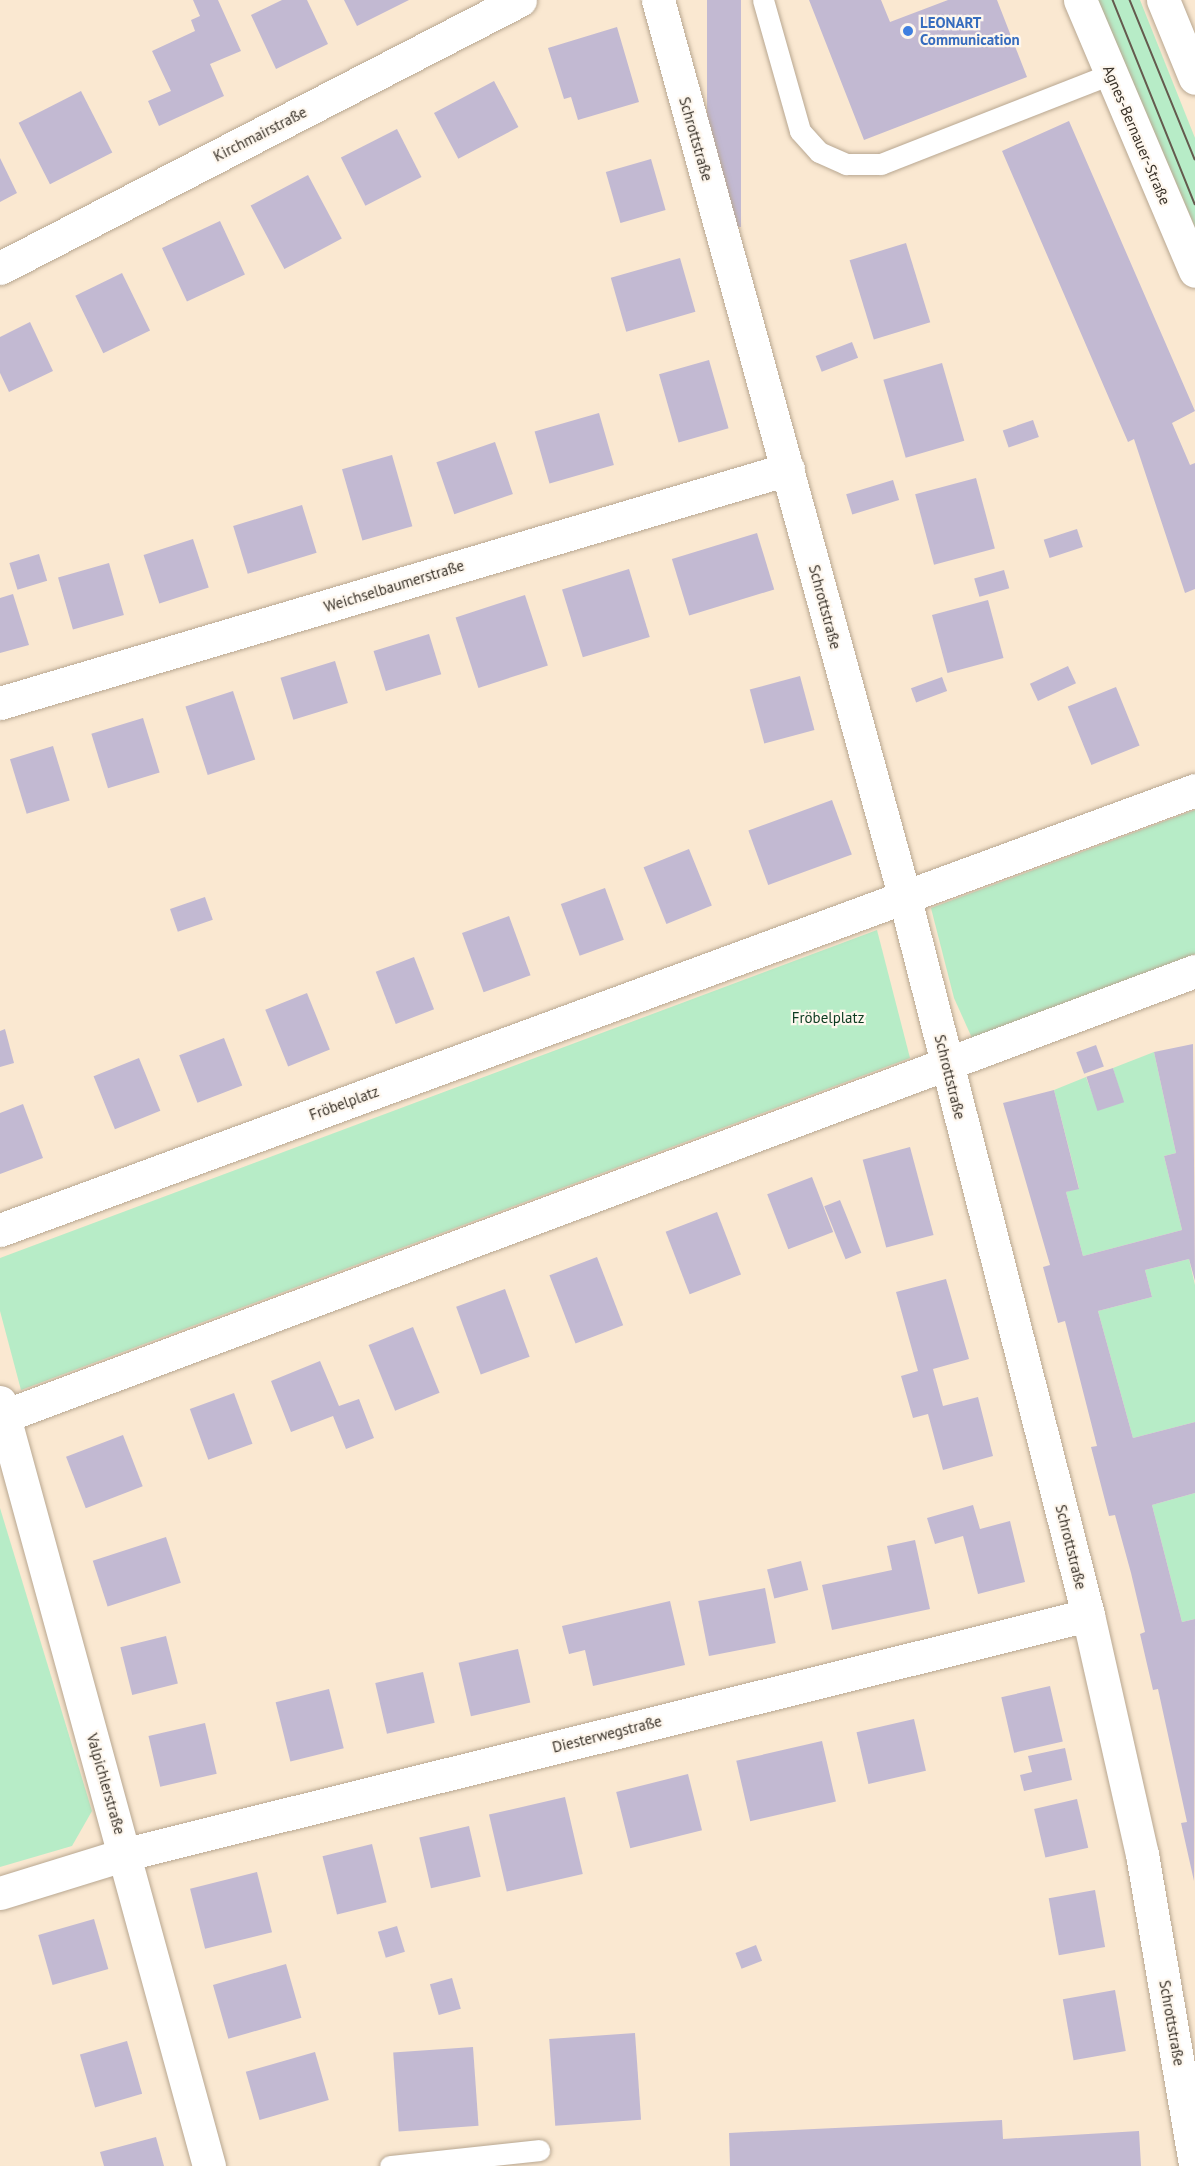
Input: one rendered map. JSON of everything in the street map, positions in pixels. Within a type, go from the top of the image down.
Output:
[{"type":"street","name":"Kirchmairstraße","points":[[0,268],[520,0]]},
{"type":"street","name":"Schrottstraße","points":[[658,0],[904,895],[1088,1614],[1142,1854],[1190,2098],[1195,2164]]},
{"type":"street","name":"Agnes-Bernauer-Straße","points":[[1080,0],[1195,271]]},
{"type":"street","points":[[1163,0],[1195,78]]},
{"type":"street","name":"Weichselbaumerstraße","points":[[0,703],[788,469]]},
{"type":"street","name":"Fröbelplatz","points":[[0,1230],[904,895],[1195,790]]},
{"type":"street","points":[[2,1409],[946,1065],[1193,979]]},
{"type":"street","name":"Valpichlerstraße","points":[[2,1409],[126,1854],[209,2166]]},
{"type":"street","name":"Diesterwegstraße","points":[[0,1893],[126,1854],[1088,1614]]},
{"type":"lane","points":[[763,0],[800,131],[819,152],[846,164],[881,164],[1111,74]]},
{"type":"lane","points":[[390,2166],[539,2150]]},
{"type":"green space","points":[[1098,0],[1140,0],[1195,138],[1195,227]]},
{"type":"green space","points":[[1195,810],[1195,954],[972,1038],[954,998],[931,908]]},
{"type":"green space","name":"Fröbelplatz","points":[[877,930],[910,1058],[21,1390],[0,1311],[0,1258]]},
{"type":"green space","points":[[1154,1052],[1176,1153],[1164,1156],[1182,1230],[1083,1256],[1066,1192],[1079,1188],[1054,1090],[1086,1077],[1098,1110],[1123,1102],[1113,1068]]},
{"type":"green space","points":[[1189,1259],[1195,1285],[1195,1422],[1133,1438],[1098,1311],[1152,1297],[1145,1270]]},
{"type":"green space","points":[[1195,1493],[1195,1619],[1182,1622],[1152,1505]]},
{"type":"green space","points":[[0,1508],[92,1811],[72,1846],[0,1867]]},
{"type":"building","points":[[193,0],[218,0],[241,51],[210,64],[224,96],[159,126],[148,101],[171,91],[152,51],[195,31],[191,20],[200,16]]},
{"type":"building","points":[[282,0],[307,0],[328,44],[276,69],[251,15]]},
{"type":"building","points":[[344,0],[409,0],[357,26]]},
{"type":"building","points":[[707,0],[741,0],[741,227],[707,227]]},
{"type":"building","points":[[809,0],[881,0],[890,22],[948,0],[997,0],[1027,77],[864,140]]},
{"type":"building","points":[[617,27],[639,102],[578,120],[571,97],[564,99],[548,48]]},
{"type":"building","points":[[494,81],[518,127],[458,159],[434,113]]},
{"type":"building","points":[[81,91],[112,152],[50,184],[19,123]]},
{"type":"building","points":[[1069,121],[1195,411],[1172,423],[1190,465],[1195,463],[1195,589],[1185,593],[1134,439],[1128,442],[1002,151]]},
{"type":"building","points":[[397,129],[422,177],[365,206],[341,158]]},
{"type":"building","points":[[0,158],[17,193],[0,202]]},
{"type":"building","points":[[651,159],[666,210],[620,223],[606,172]]},
{"type":"building","points":[[308,175],[342,239],[284,269],[251,206]]},
{"type":"building","points":[[220,221],[245,274],[187,302],[162,248]]},
{"type":"building","points":[[906,243],[930,322],[874,340],[850,260]]},
{"type":"building","points":[[680,258],[695,312],[626,332],[611,278]]},
{"type":"building","points":[[122,273],[150,331],[103,353],[75,296]]},
{"type":"building","points":[[30,322],[53,371],[9,392],[0,373],[0,337]]},
{"type":"building","points":[[852,342],[858,358],[822,372],[816,356]]},
{"type":"building","points":[[709,360],[729,428],[679,443],[659,374]]},
{"type":"building","points":[[942,363],[964,441],[906,458],[883,380]]},
{"type":"building","points":[[599,413],[614,465],[549,483],[535,431]]},
{"type":"building","points":[[1033,420],[1039,437],[1009,447],[1003,430]]},
{"type":"building","points":[[495,442],[513,494],[454,514],[436,462]]},
{"type":"building","points":[[392,455],[412,526],[362,540],[342,469]]},
{"type":"building","points":[[976,478],[995,549],[934,565],[915,494]]},
{"type":"building","points":[[893,480],[899,500],[852,514],[846,494]]},
{"type":"building","points":[[302,505],[317,553],[248,574],[233,526]]},
{"type":"building","points":[[1077,529],[1083,547],[1050,558],[1044,540]]},
{"type":"building","points":[[757,533],[774,589],[689,615],[672,559]]},
{"type":"building","points":[[193,539],[209,588],[159,604],[144,555]]},
{"type":"building","points":[[39,554],[47,581],[18,590],[9,563]]},
{"type":"building","points":[[109,563],[124,615],[73,630],[58,578]]},
{"type":"building","points":[[629,569],[650,637],[583,657],[562,589]]},
{"type":"building","points":[[1004,570],[1009,588],[979,597],[974,579]]},
{"type":"building","points":[[13,594],[29,645],[0,653],[0,598]]},
{"type":"building","points":[[525,595],[548,665],[478,688],[456,618]]},
{"type":"building","points":[[988,600],[1004,658],[948,673],[932,615]]},
{"type":"building","points":[[429,634],[441,674],[386,691],[374,651]]},
{"type":"building","points":[[335,661],[348,703],[293,720],[280,678]]},
{"type":"building","points":[[1068,666],[1076,683],[1038,701],[1030,684]]},
{"type":"building","points":[[800,676],[814,730],[764,744],[750,689]]},
{"type":"building","points":[[942,677],[947,691],[916,702],[911,688]]},
{"type":"building","points":[[1116,687],[1140,745],[1091,765],[1068,706]]},
{"type":"building","points":[[233,691],[255,759],[208,775],[185,706]]},
{"type":"building","points":[[143,718],[160,773],[108,788],[91,734]]},
{"type":"building","points":[[53,746],[70,801],[27,814],[10,759]]},
{"type":"building","points":[[832,800],[852,855],[768,885],[748,830]]},
{"type":"building","points":[[689,849],[712,906],[666,924],[644,867]]},
{"type":"building","points":[[605,888],[624,940],[580,956],[561,904]]},
{"type":"building","points":[[205,897],[213,920],[178,932],[170,909]]},
{"type":"building","points":[[509,916],[531,975],[484,992],[462,933]]},
{"type":"building","points":[[414,957],[434,1009],[396,1024],[376,972]]},
{"type":"building","points":[[307,993],[330,1050],[288,1066],[265,1010]]},
{"type":"building","points":[[5,1029],[14,1063],[0,1067],[0,1031]]},
{"type":"building","points":[[224,1038],[242,1086],[197,1103],[179,1055]]},
{"type":"building","points":[[1193,1044],[1195,1281],[1189,1259],[1145,1270],[1152,1297],[1098,1311],[1133,1438],[1195,1422],[1195,1493],[1152,1505],[1182,1622],[1195,1619],[1194,1881],[1181,1823],[1187,1822],[1158,1689],[1153,1690],[1140,1634],[1145,1632],[1131,1573],[1115,1515],[1109,1516],[1091,1447],[1097,1446],[1065,1321],[1058,1323],[1043,1267],[1050,1265],[1003,1103],[1054,1090],[1079,1189],[1066,1192],[1083,1256],[1182,1230],[1164,1156],[1176,1153],[1154,1052]]},
{"type":"building","points":[[1096,1045],[1104,1067],[1084,1074],[1076,1052]]},
{"type":"building","points":[[139,1058],[160,1111],[115,1129],[94,1076]]},
{"type":"building","points":[[1113,1068],[1124,1102],[1097,1111],[1086,1077]]},
{"type":"building","points":[[23,1104],[43,1158],[0,1174],[0,1113]]},
{"type":"building","points":[[910,1147],[934,1235],[886,1248],[863,1160]]},
{"type":"building","points":[[812,1177],[833,1232],[788,1249],[767,1194]]},
{"type":"building","points":[[840,1200],[861,1253],[846,1259],[824,1206]]},
{"type":"building","points":[[717,1212],[741,1275],[690,1294],[666,1232]]},
{"type":"building","points":[[597,1257],[623,1325],[576,1343],[549,1275]]},
{"type":"building","points":[[946,1279],[969,1359],[933,1369],[943,1406],[978,1397],[993,1456],[943,1470],[928,1414],[913,1418],[901,1376],[918,1371],[896,1292]]},
{"type":"building","points":[[505,1289],[530,1357],[481,1374],[456,1307]]},
{"type":"building","points":[[413,1327],[440,1393],[395,1411],[368,1345]]},
{"type":"building","points":[[320,1361],[339,1406],[359,1399],[374,1438],[346,1449],[333,1416],[291,1432],[271,1381]]},
{"type":"building","points":[[234,1393],[252,1444],[208,1460],[190,1409]]},
{"type":"building","points":[[123,1435],[143,1486],[86,1508],[66,1457]]},
{"type":"building","points":[[973,1505],[980,1529],[1010,1521],[1025,1582],[978,1594],[963,1536],[935,1544],[927,1518]]},
{"type":"building","points":[[166,1537],[181,1583],[108,1606],[93,1561]]},
{"type":"building","points":[[915,1540],[930,1609],[832,1630],[822,1585],[892,1570],[887,1546]]},
{"type":"building","points":[[801,1561],[808,1590],[774,1599],[767,1569]]},
{"type":"building","points":[[765,1588],[776,1643],[709,1656],[698,1601]]},
{"type":"building","points":[[670,1601],[685,1665],[593,1686],[585,1650],[569,1654],[562,1626]]},
{"type":"building","points":[[166,1636],[178,1684],[132,1695],[120,1647]]},
{"type":"building","points":[[518,1649],[530,1703],[471,1716],[459,1663]]},
{"type":"building","points":[[423,1672],[435,1723],[387,1734],[375,1683]]},
{"type":"building","points":[[1050,1686],[1063,1742],[1014,1753],[1001,1697]]},
{"type":"building","points":[[329,1689],[344,1748],[290,1761],[276,1702]]},
{"type":"building","points":[[914,1719],[926,1771],[868,1784],[857,1732]]},
{"type":"building","points":[[205,1723],[217,1774],[160,1787],[148,1736]]},
{"type":"building","points":[[822,1741],[836,1801],[750,1821],[736,1761]]},
{"type":"building","points":[[1065,1748],[1072,1780],[1024,1791],[1020,1775],[1032,1772],[1028,1756]]},
{"type":"building","points":[[688,1774],[702,1830],[630,1848],[616,1792]]},
{"type":"building","points":[[565,1797],[583,1874],[507,1892],[489,1815]]},
{"type":"building","points":[[1077,1799],[1088,1848],[1045,1858],[1034,1809]]},
{"type":"building","points":[[469,1826],[481,1877],[431,1888],[419,1837]]},
{"type":"building","points":[[372,1844],[387,1902],[337,1915],[323,1856]]},
{"type":"building","points":[[257,1872],[272,1932],[205,1949],[190,1889]]},
{"type":"building","points":[[1095,1890],[1105,1947],[1059,1955],[1049,1898]]},
{"type":"building","points":[[94,1919],[108,1969],[53,1985],[38,1935]]},
{"type":"building","points":[[397,1926],[405,1952],[386,1958],[378,1932]]},
{"type":"building","points":[[756,1945],[762,1961],[742,1969],[735,1953]]},
{"type":"building","points":[[286,1964],[301,2018],[228,2039],[213,1985]]},
{"type":"building","points":[[452,1978],[461,2009],[439,2015],[430,1984]]},
{"type":"building","points":[[1115,1990],[1126,2051],[1074,2060],[1063,1999]]},
{"type":"building","points":[[635,2033],[641,2120],[555,2126],[549,2039]]},
{"type":"building","points":[[127,2041],[142,2094],[95,2107],[80,2055]]},
{"type":"building","points":[[473,2047],[479,2126],[399,2131],[393,2053]]},
{"type":"building","points":[[315,2052],[329,2100],[260,2120],[246,2072]]},
{"type":"building","points":[[1002,2120],[1003,2139],[1139,2131],[1141,2166],[730,2166],[729,2133]]},
{"type":"building","points":[[156,2137],[164,2166],[104,2166],[100,2152]]},
{"type":"tram line","points":[[1113,0],[1195,204]]},
{"type":"tram line","points":[[1130,0],[1195,159]]},
{"type":"place","name":"LEONART Communication","points":[[908,31]]}]
